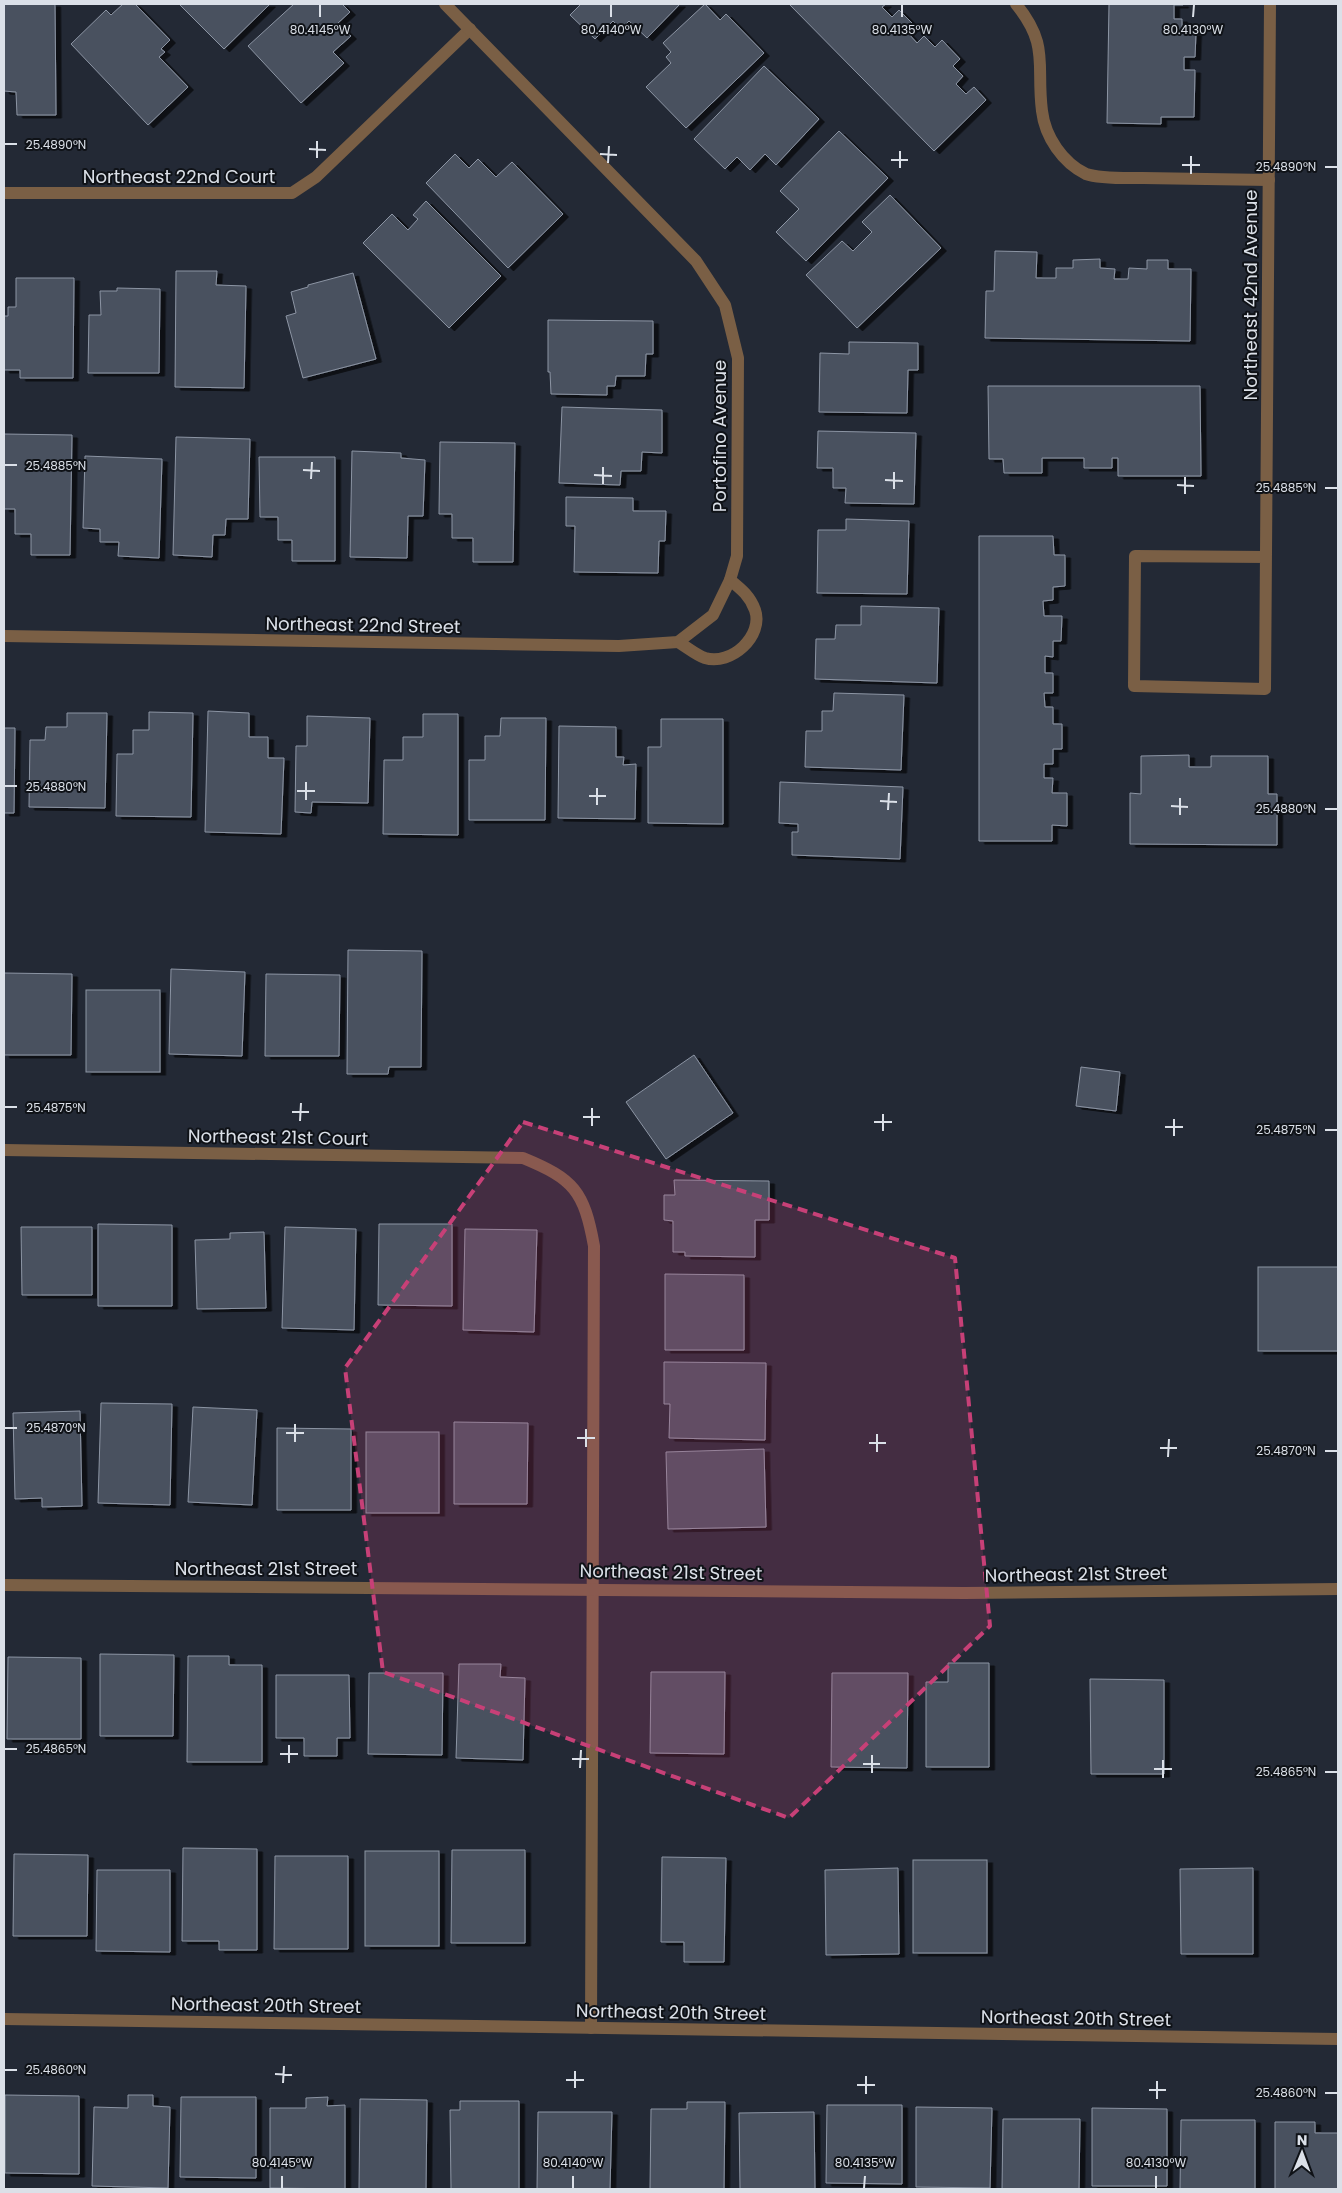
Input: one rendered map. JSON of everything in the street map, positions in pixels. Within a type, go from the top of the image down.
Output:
[{"type":"street","name":"Portofino Avenue","points":[[445,4],[696,261],[725,305],[738,358],[737,556],[730,580],[713,615],[678,642]]},
{"type":"street","points":[[1016,4],[1030,21],[1040,49],[1042,113],[1051,139],[1068,163],[1088,174],[1125,178],[1269,180]]},
{"type":"street","name":"Northeast 42nd Avenue","points":[[1266,557],[1134,556],[1134,686],[1265,689],[1269,180],[1270,4]]},
{"type":"street","name":"Northeast 22nd Court","points":[[4,193],[292,193],[316,177],[470,29]]},
{"type":"street","points":[[678,642],[706,658],[726,659],[740,650],[755,628],[756,612],[748,594],[730,580]]},
{"type":"street","name":"Northeast 22nd Street","points":[[4,636],[618,646],[678,642]]},
{"type":"street","name":"Northeast 21st Court","points":[[4,1150],[523,1158],[550,1169],[573,1186],[588,1213],[594,1246],[591,2028]]},
{"type":"street","name":"Northeast 21st Street","points":[[4,1584],[964,1593],[1338,1589]]},
{"type":"street","name":"Northeast 20th Street","points":[[4,2018],[1338,2038]]},
{"type":"highlighted area","points":[[523,1122],[955,1258],[990,1626],[789,1818],[383,1672],[345,1368]]},
{"type":"building","points":[[4,4],[55,4],[56,115],[17,115],[16,92],[4,91]]},
{"type":"building","points":[[123,4],[135,4],[170,40],[161,49],[165,52],[159,57],[188,87],[148,125],[71,44],[106,10],[111,15]]},
{"type":"building","points":[[179,4],[270,4],[224,49]]},
{"type":"building","points":[[294,4],[342,4],[350,12],[338,23],[351,36],[333,52],[344,63],[301,103],[248,46]]},
{"type":"building","points":[[581,4],[680,4],[647,38],[629,21],[621,29],[613,21],[595,39],[570,15]]},
{"type":"building","points":[[705,4],[720,20],[726,14],[764,53],[686,128],[646,87],[671,63],[666,57],[671,52],[663,43]]},
{"type":"building","points":[[789,4],[886,4],[882,7],[892,17],[899,10],[915,26],[908,33],[917,43],[924,36],[935,47],[942,40],[960,59],[953,66],[963,76],[956,84],[966,94],[974,87],[986,100],[934,151]]},
{"type":"building","points":[[1109,4],[1183,4],[1174,5],[1174,19],[1182,19],[1182,33],[1196,33],[1195,57],[1184,57],[1184,70],[1195,70],[1194,117],[1161,117],[1161,124],[1107,123]]},
{"type":"building","points":[[764,66],[819,119],[776,165],[765,154],[750,170],[737,157],[725,169],[694,139]]},
{"type":"building","points":[[839,131],[888,178],[806,261],[776,232],[799,209],[780,191]]},
{"type":"building","points":[[455,154],[469,168],[478,159],[496,177],[512,162],[563,214],[508,268],[426,183]]},
{"type":"building","points":[[890,195],[941,248],[857,328],[806,275],[842,241],[853,251],[872,232],[862,222]]},
{"type":"building","points":[[426,201],[501,276],[449,328],[363,243],[392,214],[408,230],[418,219],[413,215]]},
{"type":"building","points":[[995,251],[1037,252],[1036,278],[1056,278],[1056,268],[1073,268],[1073,260],[1100,259],[1100,268],[1115,269],[1114,279],[1128,279],[1129,268],[1147,269],[1147,260],[1168,260],[1168,269],[1191,269],[1190,341],[985,338],[986,291],[994,291]]},
{"type":"building","points":[[176,271],[217,271],[216,285],[246,286],[244,388],[175,387]]},
{"type":"building","points":[[353,273],[376,359],[303,378],[286,316],[296,313],[291,292],[308,287],[308,285]]},
{"type":"building","points":[[16,278],[74,278],[73,378],[20,378],[20,370],[4,370],[4,316],[8,316],[8,307],[16,307]]},
{"type":"building","points":[[117,288],[160,289],[159,373],[88,373],[89,315],[101,315],[100,291],[117,291]]},
{"type":"building","points":[[548,320],[653,321],[653,354],[646,354],[645,376],[616,376],[615,386],[607,386],[607,395],[551,394],[550,372],[548,372]]},
{"type":"building","points":[[849,342],[918,343],[918,370],[908,370],[907,413],[819,412],[820,353],[849,354]]},
{"type":"building","points":[[988,386],[1200,386],[1201,476],[1118,476],[1118,458],[1112,458],[1112,468],[1084,468],[1084,458],[1042,458],[1042,473],[1004,473],[1003,459],[989,459]]},
{"type":"building","points":[[562,407],[662,410],[662,453],[642,452],[641,471],[621,471],[620,485],[559,483]]},
{"type":"building","points":[[818,431],[916,433],[914,504],[845,503],[846,488],[833,488],[833,468],[817,468]]},
{"type":"building","points":[[4,434],[72,435],[70,555],[31,555],[31,534],[15,534],[15,509],[4,509]]},
{"type":"building","points":[[176,437],[250,439],[248,519],[226,519],[225,535],[213,535],[212,557],[173,555]]},
{"type":"building","points":[[440,442],[515,443],[513,562],[473,562],[473,538],[452,538],[452,514],[439,514]]},
{"type":"building","points":[[352,451],[401,453],[401,458],[425,460],[423,516],[408,516],[407,558],[350,557]]},
{"type":"building","points":[[85,456],[162,459],[159,558],[118,556],[119,542],[100,542],[100,529],[83,528]]},
{"type":"building","points":[[259,457],[335,457],[335,561],[292,561],[292,540],[278,540],[278,517],[260,517]]},
{"type":"building","points":[[566,497],[633,498],[633,511],[666,511],[665,541],[659,541],[658,573],[574,572],[575,526],[566,526]]},
{"type":"building","points":[[846,519],[909,521],[907,594],[817,593],[818,530],[846,530]]},
{"type":"building","points":[[979,536],[1053,536],[1054,555],[1065,555],[1065,586],[1053,587],[1053,600],[1043,601],[1044,616],[1062,616],[1061,641],[1053,641],[1053,657],[1045,656],[1045,673],[1053,673],[1053,693],[1044,693],[1045,707],[1053,707],[1053,724],[1062,724],[1062,749],[1053,749],[1053,764],[1044,764],[1044,778],[1053,778],[1052,793],[1067,793],[1067,826],[1052,825],[1052,841],[979,841]]},
{"type":"building","points":[[861,606],[939,608],[937,683],[815,679],[816,639],[835,639],[836,625],[861,625]]},
{"type":"building","points":[[834,693],[904,695],[901,770],[805,767],[806,731],[822,731],[822,711],[833,711]]},
{"type":"building","points":[[208,711],[249,713],[249,737],[268,737],[268,758],[284,758],[281,834],[205,832]]},
{"type":"building","points":[[149,712],[193,713],[191,817],[116,816],[117,754],[133,754],[133,730],[149,730]]},
{"type":"building","points":[[67,713],[107,713],[105,808],[29,807],[30,740],[45,740],[46,727],[67,727]]},
{"type":"building","points":[[423,714],[458,714],[458,835],[383,834],[384,760],[403,760],[403,737],[423,737]]},
{"type":"building","points":[[307,716],[370,718],[368,803],[312,802],[311,813],[295,812],[296,746],[307,746]]},
{"type":"building","points":[[501,718],[546,718],[545,820],[469,820],[469,760],[485,760],[485,736],[500,736]]},
{"type":"building","points":[[661,719],[723,719],[723,824],[648,823],[648,747],[661,747]]},
{"type":"building","points":[[559,726],[616,727],[616,757],[624,757],[623,765],[636,764],[635,819],[558,818]]},
{"type":"building","points":[[4,728],[15,728],[14,813],[4,813]]},
{"type":"building","points":[[1189,755],[1189,767],[1211,767],[1211,756],[1268,756],[1268,794],[1277,794],[1277,845],[1130,844],[1130,793],[1141,794],[1141,756]]},
{"type":"building","points":[[780,782],[903,787],[900,859],[792,855],[792,832],[798,832],[798,824],[779,823]]},
{"type":"building","points":[[348,950],[422,951],[421,1067],[389,1067],[388,1074],[347,1074]]},
{"type":"building","points":[[171,969],[245,972],[242,1056],[169,1054]]},
{"type":"building","points":[[4,973],[72,974],[71,1055],[4,1055]]},
{"type":"building","points":[[266,974],[340,975],[339,1056],[265,1056]]},
{"type":"building","points":[[86,990],[160,990],[160,1072],[86,1072]]},
{"type":"building","points":[[694,1055],[733,1113],[666,1159],[626,1102]]},
{"type":"building","points":[[1081,1067],[1120,1072],[1116,1111],[1076,1106]]},
{"type":"building","points":[[674,1180],[769,1181],[769,1220],[755,1220],[755,1257],[685,1256],[685,1252],[673,1252],[673,1221],[664,1220],[664,1195],[675,1195]]},
{"type":"building","points":[[98,1224],[172,1225],[172,1306],[98,1306]]},
{"type":"building","points":[[379,1224],[452,1224],[452,1306],[378,1305]]},
{"type":"building","points":[[21,1227],[92,1227],[92,1295],[22,1295]]},
{"type":"building","points":[[285,1227],[356,1229],[354,1330],[282,1328]]},
{"type":"building","points":[[465,1229],[537,1230],[534,1332],[463,1330]]},
{"type":"building","points":[[264,1232],[266,1308],[197,1309],[195,1240],[230,1239],[230,1233]]},
{"type":"building","points":[[1258,1267],[1338,1267],[1338,1351],[1258,1351]]},
{"type":"building","points":[[665,1274],[744,1275],[744,1350],[665,1350]]},
{"type":"building","points":[[664,1362],[766,1363],[765,1440],[669,1438],[670,1404],[664,1404]]},
{"type":"building","points":[[101,1403],[172,1404],[170,1505],[98,1503]]},
{"type":"building","points":[[193,1407],[257,1410],[252,1505],[188,1502]]},
{"type":"building","points":[[80,1411],[82,1506],[42,1507],[42,1498],[15,1499],[13,1413]]},
{"type":"building","points":[[454,1422],[528,1423],[527,1504],[454,1504]]},
{"type":"building","points":[[277,1428],[351,1429],[351,1510],[277,1510]]},
{"type":"building","points":[[366,1432],[439,1432],[439,1513],[366,1513]]},
{"type":"building","points":[[764,1449],[766,1527],[668,1529],[666,1452]]},
{"type":"building","points":[[100,1654],[174,1655],[173,1736],[100,1736]]},
{"type":"building","points":[[188,1656],[229,1656],[229,1665],[262,1665],[262,1762],[187,1762]]},
{"type":"building","points":[[8,1657],[81,1658],[81,1739],[7,1739]]},
{"type":"building","points":[[948,1663],[989,1663],[989,1767],[926,1767],[926,1682],[948,1682]]},
{"type":"building","points":[[459,1664],[501,1664],[500,1677],[525,1678],[523,1760],[456,1758]]},
{"type":"building","points":[[651,1672],[725,1672],[724,1754],[650,1753]]},
{"type":"building","points":[[369,1673],[443,1673],[442,1755],[368,1754]]},
{"type":"building","points":[[832,1673],[908,1673],[907,1768],[831,1767]]},
{"type":"building","points":[[276,1675],[349,1675],[350,1738],[337,1738],[337,1756],[304,1756],[304,1738],[276,1738]]},
{"type":"building","points":[[1090,1679],[1164,1680],[1164,1774],[1091,1774]]},
{"type":"building","points":[[183,1848],[257,1849],[257,1950],[219,1950],[219,1941],[182,1941]]},
{"type":"building","points":[[452,1850],[525,1850],[525,1943],[451,1943]]},
{"type":"building","points":[[365,1851],[439,1851],[439,1946],[365,1946]]},
{"type":"building","points":[[14,1854],[88,1855],[87,1936],[13,1936]]},
{"type":"building","points":[[275,1856],[348,1856],[348,1949],[274,1949]]},
{"type":"building","points":[[662,1857],[726,1858],[724,1962],[684,1962],[684,1942],[661,1942]]},
{"type":"building","points":[[913,1860],[987,1860],[987,1953],[913,1953]]},
{"type":"building","points":[[898,1868],[899,1954],[826,1955],[825,1870]]},
{"type":"building","points":[[1253,1868],[1253,1954],[1181,1954],[1180,1869]]},
{"type":"building","points":[[97,1870],[170,1870],[170,1952],[96,1951]]},
{"type":"building","points":[[5,2095],[79,2096],[79,2174],[5,2173]]},
{"type":"building","points":[[128,2095],[153,2095],[153,2106],[170,2107],[168,2188],[92,2186],[94,2107],[128,2108]]},
{"type":"building","points":[[181,2097],[256,2097],[256,2178],[180,2177]]},
{"type":"building","points":[[328,2097],[327,2106],[345,2105],[345,2189],[270,2188],[270,2108],[306,2108],[306,2098]]},
{"type":"building","points":[[360,2099],[427,2100],[426,2189],[359,2189]]},
{"type":"building","points":[[460,2101],[519,2101],[519,2189],[451,2189],[450,2110],[460,2110]]},
{"type":"building","points":[[687,2102],[725,2102],[724,2189],[650,2189],[651,2109],[687,2109]]},
{"type":"building","points":[[827,2105],[902,2105],[902,2184],[826,2183]]},
{"type":"building","points":[[916,2107],[992,2108],[990,2188],[916,2187]]},
{"type":"building","points":[[1092,2108],[1167,2109],[1167,2186],[1092,2186]]},
{"type":"building","points":[[538,2112],[612,2112],[610,2189],[537,2189]]},
{"type":"building","points":[[814,2112],[815,2189],[740,2189],[739,2113]]},
{"type":"building","points":[[1003,2119],[1080,2119],[1079,2189],[1002,2189]]},
{"type":"building","points":[[1181,2120],[1255,2120],[1255,2189],[1180,2189]]},
{"type":"building","points":[[1275,2122],[1315,2122],[1315,2133],[1338,2133],[1338,2189],[1275,2189]]}]
